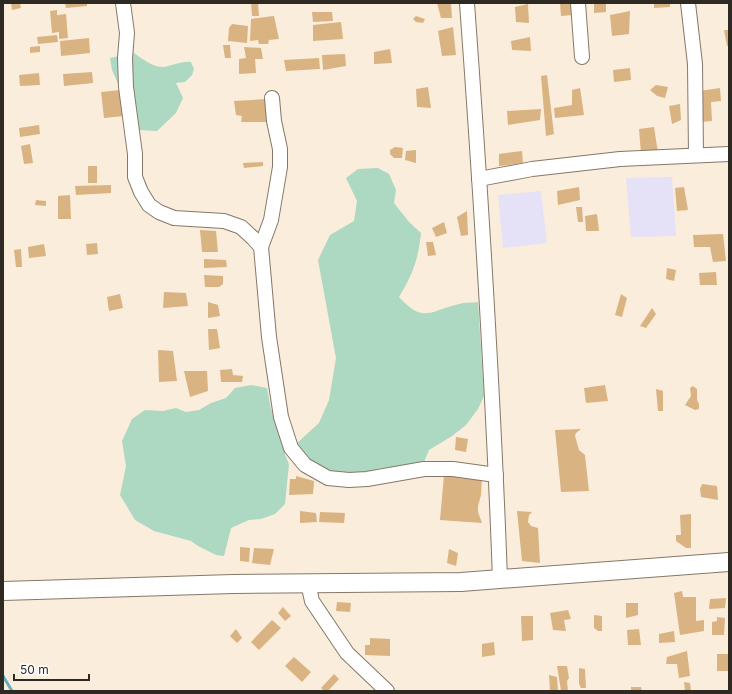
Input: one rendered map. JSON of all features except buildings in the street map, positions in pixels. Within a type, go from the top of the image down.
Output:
[{"type":"main road","points":[[5,591],[308,583],[461,582],[729,562]]},
{"type":"street","points":[[123,3],[127,33],[125,58],[126,87],[135,154],[135,177],[141,192],[149,205],[159,212],[174,218],[224,221],[241,226],[261,247]]},
{"type":"street","points":[[467,3],[496,475],[500,578]]},
{"type":"street","points":[[578,3],[582,57]]},
{"type":"street","points":[[688,3],[695,64],[696,155]]},
{"type":"street","points":[[272,98],[274,121],[280,149],[280,168],[271,220],[261,247],[269,337],[281,417],[291,448],[305,465],[328,478],[349,480],[367,479],[424,469],[453,469],[496,475]]},
{"type":"street","points":[[479,179],[532,169],[620,159],[729,154]]},
{"type":"street","points":[[308,583],[312,601],[347,653],[387,691]]},
{"type":"shaded area","points":[[672,177],[676,236],[631,237],[626,178]]},
{"type":"shaded area","points":[[541,191],[547,243],[503,248],[498,195]]},
{"type":"green space","points":[[134,53],[155,66],[163,67],[183,62],[191,62],[194,69],[192,75],[185,82],[176,83],[183,98],[176,113],[157,131],[138,130],[112,70],[110,58]]},
{"type":"green space","points":[[378,168],[389,174],[396,190],[394,203],[409,222],[421,233],[414,266],[399,297],[421,313],[433,312],[461,303],[478,302],[484,396],[478,409],[466,425],[452,436],[429,450],[423,464],[381,468],[365,472],[333,472],[313,464],[296,444],[319,423],[329,400],[336,358],[318,260],[330,235],[354,221],[357,201],[346,178],[358,169]]},
{"type":"green space","points":[[251,385],[267,388],[271,409],[284,444],[285,455],[289,464],[285,504],[275,514],[261,519],[249,520],[231,528],[224,556],[216,555],[191,541],[154,531],[135,520],[120,495],[126,466],[122,441],[132,419],[145,410],[163,411],[176,408],[186,412],[199,410],[211,403],[226,398],[235,388]]},
{"type":"waterway","points":[[3,676],[12,691]]}]
